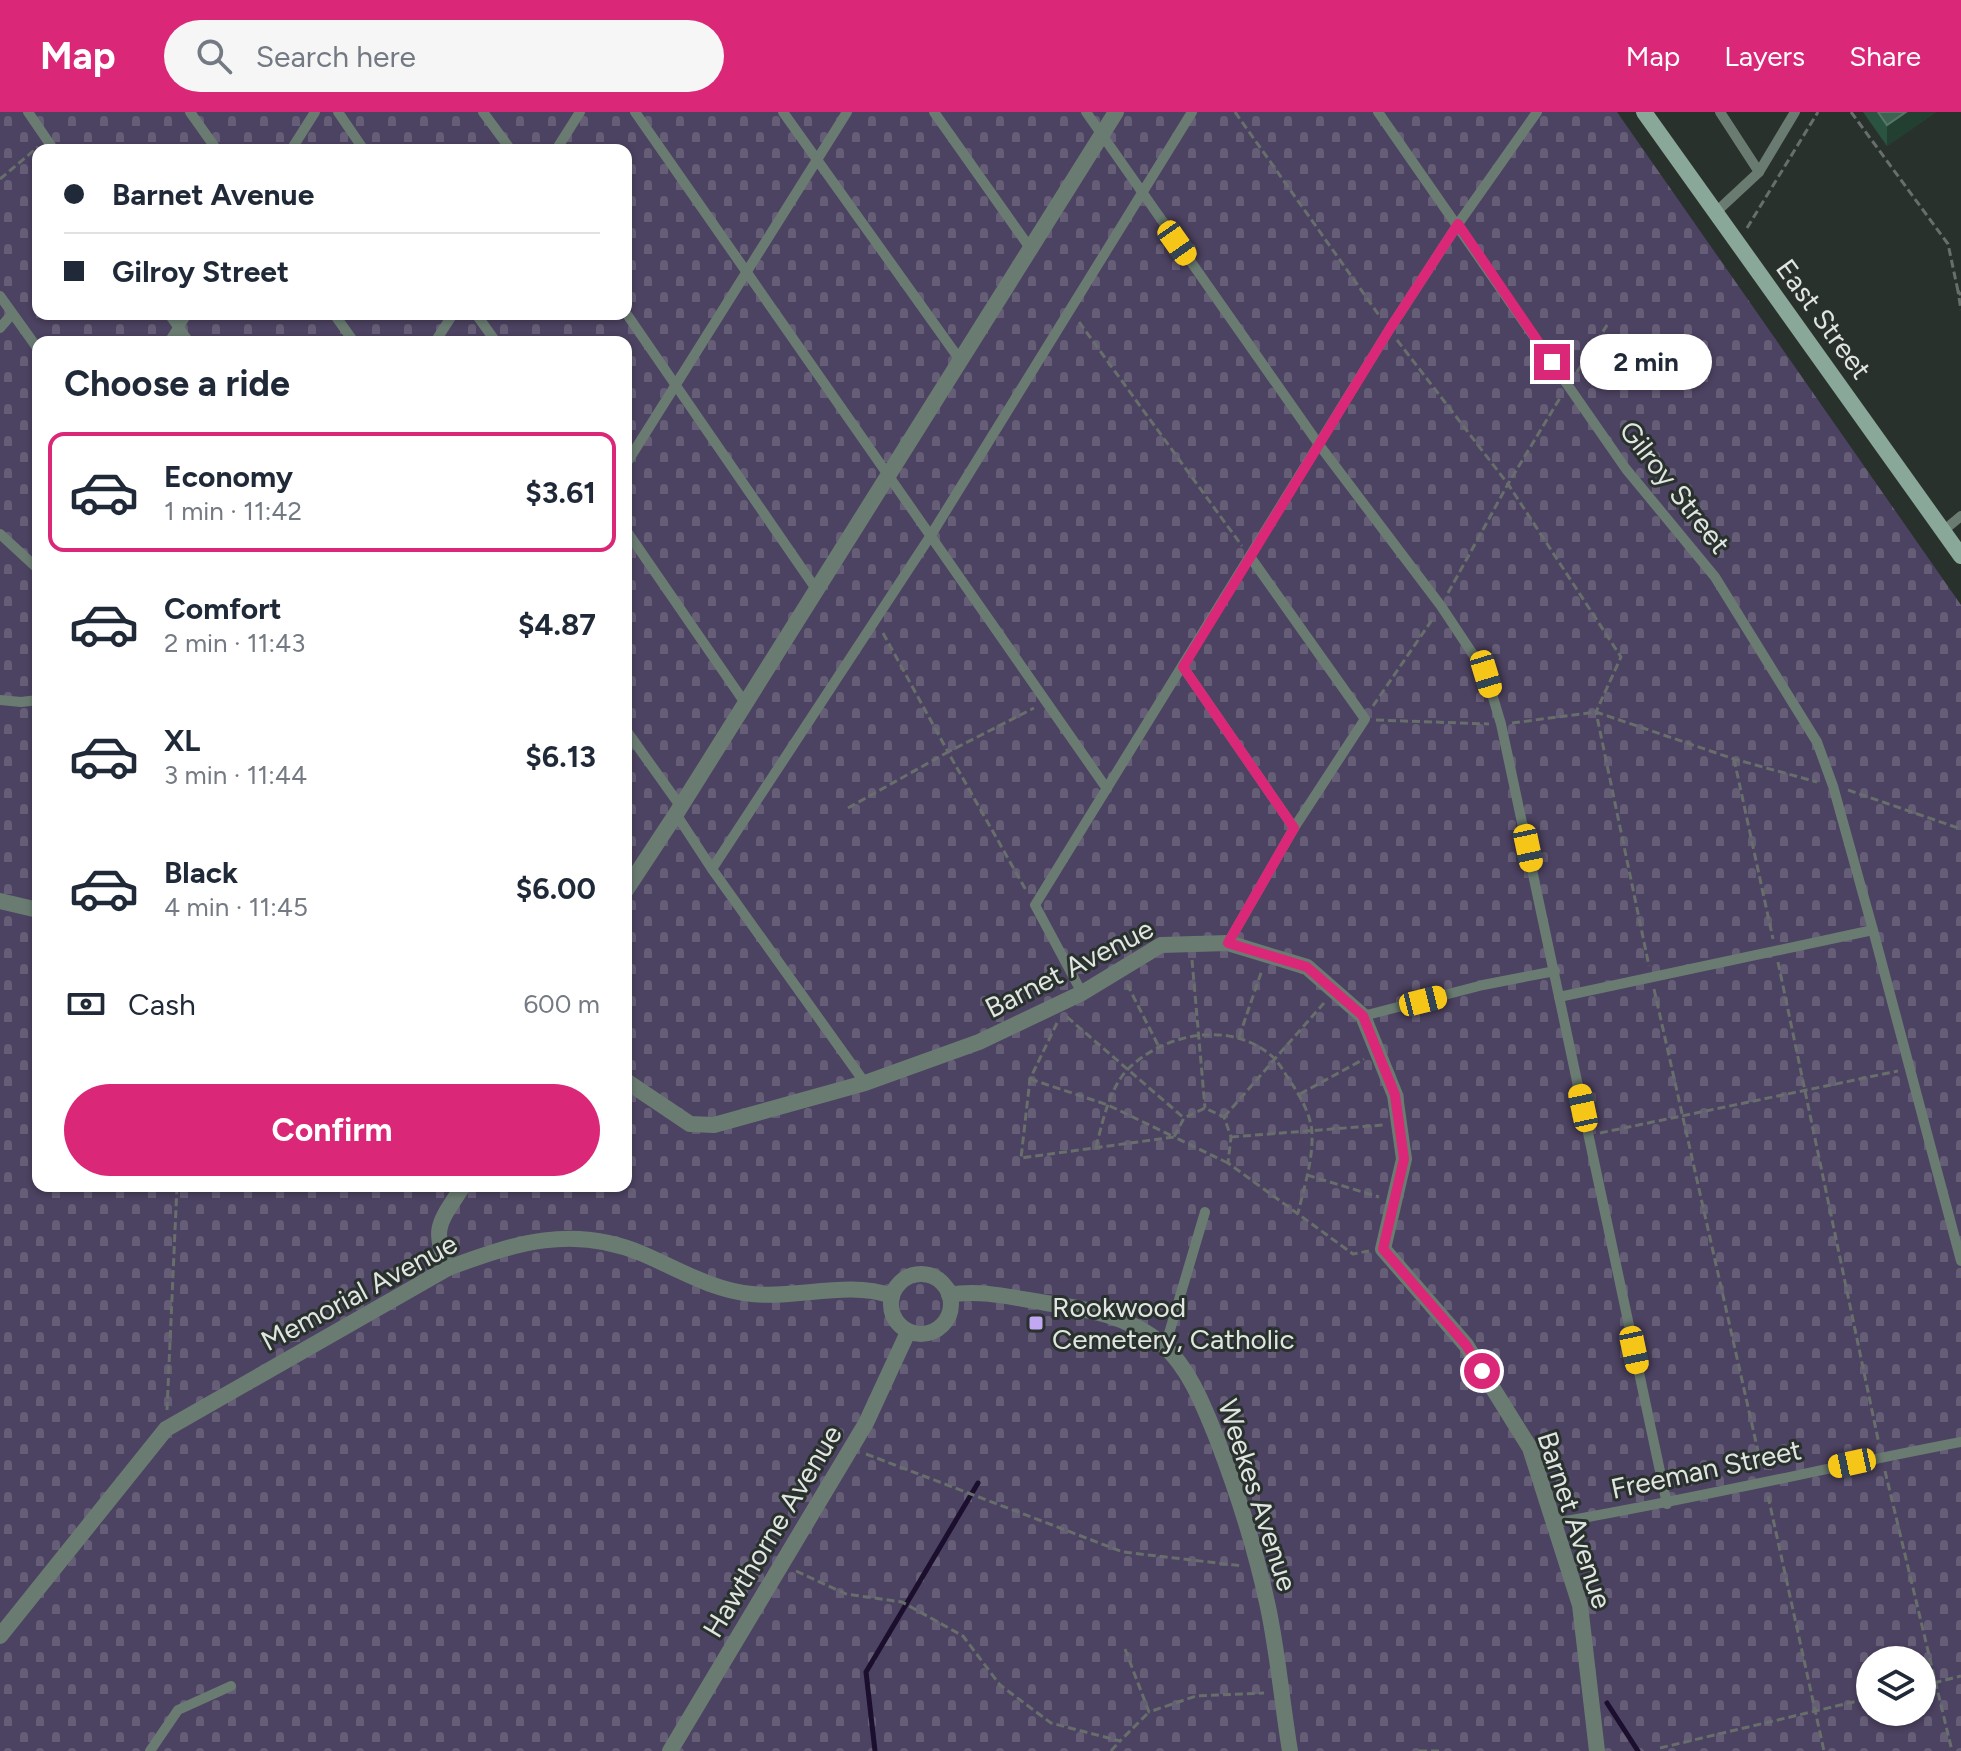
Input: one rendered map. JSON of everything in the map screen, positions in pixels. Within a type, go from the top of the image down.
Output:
[{"type":"main road","name":"East Street","points":[[1644,112],[1961,556]]},
{"type":"street","points":[[632,881],[1116,112]]},
{"type":"street","points":[[0,901],[32,909]]},
{"type":"street","name":"Barnet Avenue","points":[[632,1085],[690,1124],[714,1125],[865,1083],[979,1042],[1082,993],[1161,945],[1228,943],[1307,967],[1363,1016],[1395,1095],[1404,1159],[1383,1249],[1466,1345],[1530,1448],[1580,1605],[1597,1751]]},
{"type":"street","points":[[448,1268],[439,1248],[438,1232],[443,1217],[459,1192]]},
{"type":"street","name":"Memorial Avenue","points":[[0,1636],[166,1429],[448,1268],[507,1246],[576,1238],[633,1250],[696,1280],[737,1292],[777,1295],[859,1291],[892,1296]]},
{"type":"street","points":[[921,1275],[941,1283],[949,1295],[948,1318],[938,1329],[923,1334],[908,1332],[893,1317],[892,1296],[906,1278],[921,1275]]},
{"type":"street","name":"Weekes Avenue","points":[[949,1295],[969,1293],[1099,1312],[1136,1326],[1165,1347],[1188,1375],[1233,1481],[1259,1568],[1269,1610],[1290,1751]]},
{"type":"street","name":"Hawthorne Avenue","points":[[670,1751],[866,1423],[908,1332]]},
{"type":"lane","points":[[28,112],[50,144]]},
{"type":"lane","points":[[190,112],[213,144]]},
{"type":"lane","points":[[295,144],[315,112]]},
{"type":"lane","points":[[338,112],[360,144]]},
{"type":"lane","points":[[483,112],[507,144]]},
{"type":"lane","points":[[560,144],[580,112]]},
{"type":"lane","points":[[635,112],[1107,789]]},
{"type":"lane","points":[[783,112],[960,360]]},
{"type":"lane","points":[[632,455],[847,112]]},
{"type":"lane","points":[[934,112],[1030,248]]},
{"type":"lane","points":[[1086,112],[1320,446],[1441,606],[1486,674],[1501,724],[1555,971],[1667,1504]]},
{"type":"lane","points":[[712,869],[931,535],[1192,112]]},
{"type":"lane","name":"Gilroy Street","points":[[1378,112],[1626,469],[1715,577],[1817,742],[1833,786],[1910,1069]]},
{"type":"lane","points":[[1082,993],[1035,905],[1389,330],[1458,224],[1537,112]]},
{"type":"lane","points":[[1716,212],[1759,172],[1795,112]]},
{"type":"lane","points":[[1725,114],[1759,172]]},
{"type":"lane","points":[[0,296],[32,341]]},
{"type":"lane","points":[[0,328],[12,314]]},
{"type":"lane","points":[[174,320],[185,336]]},
{"type":"lane","points":[[173,336],[183,320]]},
{"type":"lane","points":[[631,320],[816,589]]},
{"type":"lane","points":[[1943,531],[1961,516]]},
{"type":"lane","points":[[0,534],[32,563]]},
{"type":"lane","points":[[632,539],[745,703]]},
{"type":"lane","points":[[1228,943],[1294,828],[1365,719],[1251,558]]},
{"type":"lane","points":[[1183,667],[1294,828]]},
{"type":"lane","points":[[0,700],[32,701]]},
{"type":"lane","points":[[632,739],[712,869],[865,1083]]},
{"type":"lane","points":[[1559,997],[1873,930]]},
{"type":"lane","points":[[1363,1016],[1483,985],[1555,971]]},
{"type":"lane","points":[[1910,1069],[1961,1261]]},
{"type":"lane","points":[[1165,1347],[1205,1212]]},
{"type":"lane","name":"Freeman Street","points":[[1554,1523],[1667,1504],[1764,1481],[1961,1442]]},
{"type":"lane","points":[[150,1751],[178,1710],[231,1686]]},
{"type":"path","points":[[1235,112],[1389,330],[1508,484],[1621,657],[1596,712],[1651,979],[1824,1751]]},
{"type":"path","points":[[1738,243],[1818,112]]},
{"type":"path","points":[[1851,112],[1948,244],[1961,310]]},
{"type":"path","points":[[41,144],[47,139]]},
{"type":"path","points":[[0,179],[32,152]]},
{"type":"path","points":[[1070,310],[1251,558]]},
{"type":"path","points":[[1365,719],[1441,606],[1508,484],[1609,322]]},
{"type":"path","points":[[876,619],[1035,905]]},
{"type":"path","points":[[848,808],[1046,701]]},
{"type":"path","points":[[1365,719],[1501,724],[1596,712],[1734,759],[1914,811],[1961,829]]},
{"type":"path","points":[[1734,759],[1882,1457],[1927,1646]]},
{"type":"path","points":[[1190,944],[1205,1108]]},
{"type":"path","points":[[1239,1037],[1267,955]]},
{"type":"path","points":[[1120,969],[1158,1046]]},
{"type":"path","points":[[1224,1117],[1335,992]]},
{"type":"path","points":[[1174,1137],[1021,1158],[1030,1079],[1058,1021],[1064,1014],[1184,1118]]},
{"type":"path","points":[[1096,1147],[1108,1105],[1127,1070],[1158,1046],[1197,1035],[1239,1037],[1274,1059],[1299,1095],[1312,1132],[1298,1213]]},
{"type":"path","points":[[1299,1095],[1377,1052]]},
{"type":"path","points":[[1589,1135],[1910,1069]]},
{"type":"path","points":[[1030,1079],[1108,1105],[1228,1163],[1353,1254],[1383,1249]]},
{"type":"path","points":[[1205,1108],[1224,1117],[1231,1137],[1228,1163]]},
{"type":"path","points":[[1174,1137],[1184,1118],[1205,1108]]},
{"type":"path","points":[[1231,1137],[1399,1123]]},
{"type":"path","points":[[1307,1175],[1394,1201]]},
{"type":"path","points":[[166,1429],[177,1192]]},
{"type":"path","points":[[851,1448],[1123,1552],[1259,1568]]},
{"type":"path","points":[[782,1564],[846,1594],[902,1602],[963,1636],[1000,1685],[1051,1723],[1120,1741]]},
{"type":"path","points":[[1125,1649],[1149,1712]]},
{"type":"path","points":[[1952,1751],[1936,1682],[1961,1676]]},
{"type":"path","points":[[1111,1751],[1149,1712],[1196,1696],[1280,1693]]},
{"type":"path","points":[[1660,1748],[1856,1701]]},
{"type":"path","points":[[1419,1751],[1440,1751]]},
{"type":"green space","points":[[0,112],[1617,112],[1961,605],[1961,1751],[0,1751]]},
{"type":"building","points":[[1878,112],[1906,112],[1887,125]]},
{"type":"waterway","points":[[875,1751],[866,1672],[978,1483]]},
{"type":"waterway","points":[[1607,1703],[1638,1751]]},
{"type":"place","name":"Rookwood Cemetery, Catholic","points":[[1036,1323]]},
{"type":"route","points":[[1482,1371],[1466,1345],[1383,1249],[1404,1159],[1395,1095],[1363,1016],[1307,967],[1228,943],[1294,828],[1183,667],[1389,330],[1458,224],[1552,362]]}]
